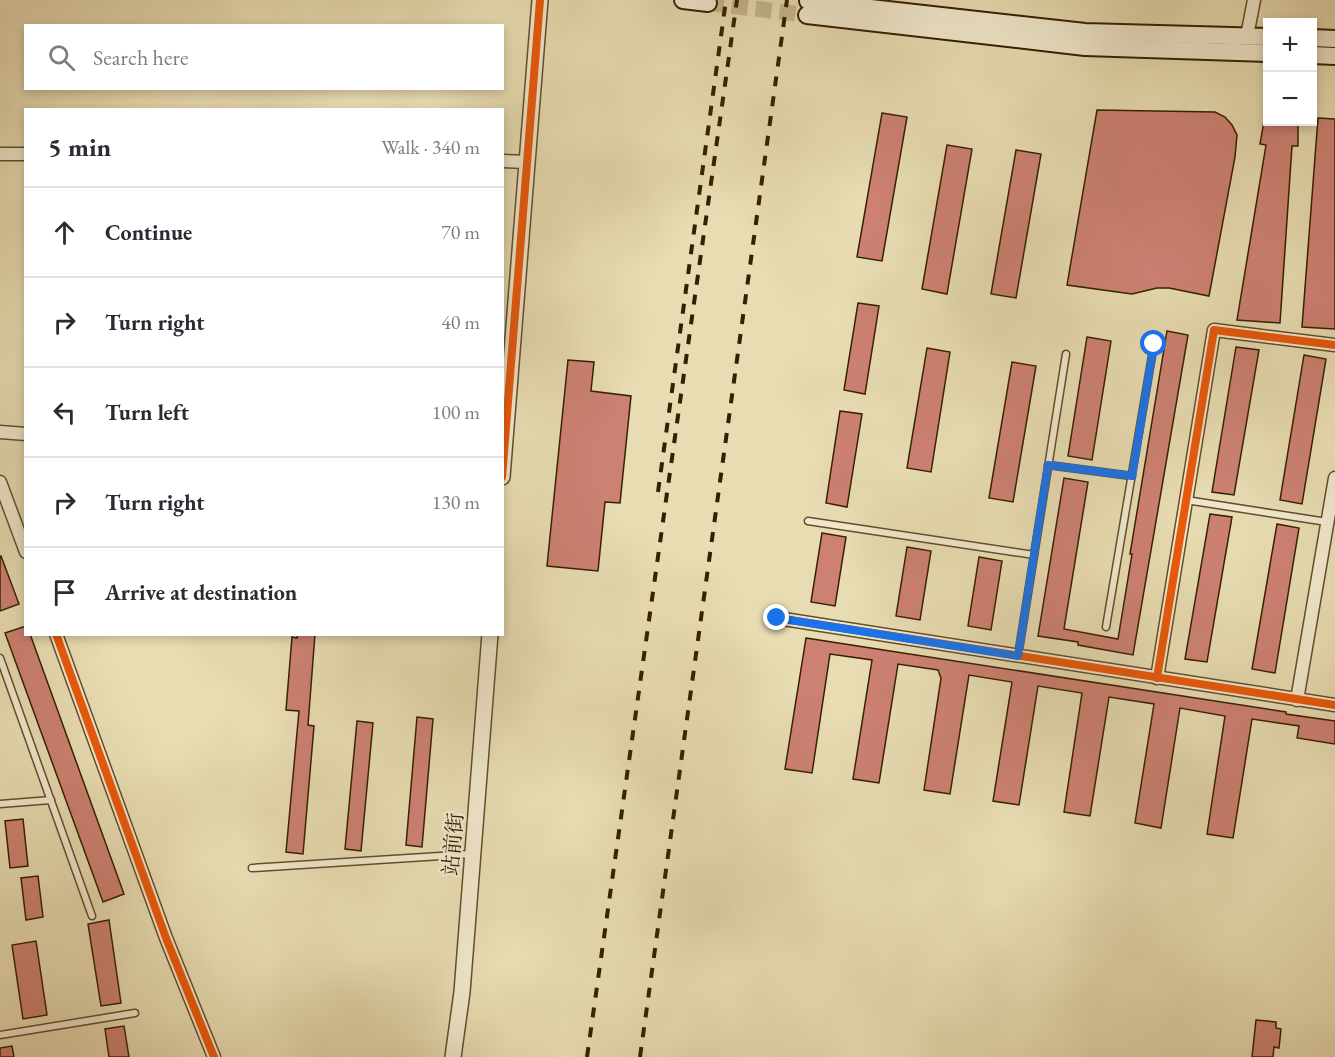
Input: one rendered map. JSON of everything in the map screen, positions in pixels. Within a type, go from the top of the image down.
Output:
[{"type":"main road","points":[[683,0],[708,3]]},
{"type":"main road","points":[[807,8],[1084,32],[1263,37]]},
{"type":"main road","points":[[807,8],[1084,47],[1263,53]]},
{"type":"main road","points":[[1317,38],[1335,39]]},
{"type":"main road","points":[[1317,55],[1335,56]]},
{"type":"street","points":[[504,452],[540,0]]},
{"type":"street","points":[[1247,36],[1254,0]]},
{"type":"street","points":[[0,154],[24,153]]},
{"type":"street","points":[[504,161],[527,162]]},
{"type":"street","points":[[1157,678],[1214,330],[1335,345]]},
{"type":"street","points":[[0,432],[24,434]]},
{"type":"street","points":[[1297,700],[1335,478]]},
{"type":"street","points":[[0,482],[24,547]]},
{"type":"street","points":[[777,618],[1335,705]]},
{"type":"street","points":[[57,636],[166,938],[214,1057]]},
{"type":"street","name":"站前街","points":[[453,1057],[462,992],[490,636]]},
{"type":"lane","points":[[1106,627],[1154,344]]},
{"type":"lane","points":[[1018,656],[1066,354]]},
{"type":"lane","points":[[1048,465],[1132,476]]},
{"type":"lane","points":[[1186,500],[1328,522]]},
{"type":"lane","points":[[808,521],[1034,555]]},
{"type":"lane","points":[[0,658],[92,916]]},
{"type":"lane","points":[[0,804],[51,800]]},
{"type":"lane","points":[[252,868],[473,854]]},
{"type":"lane","points":[[0,1035],[135,1013]]},
{"type":"building","points":[[1097,110],[1215,112],[1225,117],[1232,125],[1237,135],[1235,157],[1209,296],[1169,288],[1157,288],[1132,294],[1067,285]]},
{"type":"building","points":[[882,113],[907,117],[882,261],[857,257]]},
{"type":"building","points":[[1318,118],[1335,119],[1335,329],[1302,327]]},
{"type":"building","points":[[1263,126],[1298,126],[1298,146],[1292,146],[1280,323],[1237,320],[1266,145],[1260,144]]},
{"type":"building","points":[[947,145],[972,149],[947,294],[922,289]]},
{"type":"building","points":[[1016,150],[1041,154],[1016,298],[991,294]]},
{"type":"building","points":[[858,303],[879,306],[865,394],[844,390]]},
{"type":"building","points":[[1167,331],[1188,335],[1133,655],[1078,645],[1078,642],[1038,636],[1064,478],[1088,482],[1064,629],[1118,639]]},
{"type":"building","points":[[1087,337],[1111,341],[1092,460],[1068,456]]},
{"type":"building","points":[[1236,347],[1259,350],[1234,495],[1212,492]]},
{"type":"building","points":[[927,348],[950,352],[931,472],[907,468]]},
{"type":"building","points":[[1304,355],[1326,359],[1302,504],[1280,500]]},
{"type":"building","points":[[568,360],[594,362],[591,391],[631,396],[620,503],[605,502],[598,571],[547,566]]},
{"type":"building","points":[[1012,362],[1036,366],[1013,502],[989,498]]},
{"type":"building","points":[[840,411],[862,414],[847,507],[826,503]]},
{"type":"building","points":[[1210,514],[1232,517],[1207,662],[1185,659]]},
{"type":"building","points":[[1277,524],[1299,528],[1275,673],[1252,669]]},
{"type":"building","points":[[822,533],[846,537],[835,606],[811,602]]},
{"type":"building","points":[[907,547],[931,551],[920,620],[896,616]]},
{"type":"building","points":[[0,556],[19,604],[0,611]]},
{"type":"building","points":[[979,557],[1002,561],[991,630],[968,626]]},
{"type":"building","points":[[24,627],[24,636],[31,636],[124,894],[103,902],[5,633]]},
{"type":"building","points":[[298,636],[315,636],[308,725],[314,726],[303,854],[286,852],[299,711],[286,710],[292,637],[297,638]]},
{"type":"building","points":[[806,638],[1335,721],[1335,744],[1297,738],[1299,726],[1252,719],[1233,838],[1207,834],[1225,716],[1180,708],[1161,828],[1135,823],[1154,704],[1109,697],[1090,816],[1064,812],[1082,693],[1038,686],[1019,805],[993,801],[1012,682],[969,675],[950,794],[924,790],[941,678],[938,670],[898,664],[879,783],[853,779],[872,660],[830,654],[812,773],[785,769]]},
{"type":"building","points":[[417,717],[433,719],[422,847],[406,845]]},
{"type":"building","points":[[357,721],[373,723],[361,851],[345,849]]},
{"type":"building","points":[[23,819],[28,866],[10,868],[5,821]]},
{"type":"building","points":[[38,876],[43,917],[26,920],[21,878]]},
{"type":"building","points":[[109,920],[121,1003],[101,1006],[88,924]]},
{"type":"building","points":[[36,941],[47,1015],[23,1019],[12,945]]},
{"type":"building","points":[[1256,1020],[1276,1022],[1276,1028],[1281,1029],[1279,1048],[1274,1047],[1273,1057],[1252,1057]]},
{"type":"building","points":[[124,1026],[129,1057],[109,1057],[105,1029]]},
{"type":"building","points":[[12,1046],[14,1057],[0,1057],[0,1048]]},
{"type":"tunnel","points":[[708,3],[807,15]]},
{"type":"railway","points":[[658,492],[726,0]]},
{"type":"railway","points":[[587,1057],[737,0]]},
{"type":"railway","points":[[640,1057],[787,0]]},
{"type":"cycle path","points":[[504,452],[540,0]]},
{"type":"cycle path","points":[[1157,678],[1214,330],[1335,345]]},
{"type":"cycle path","points":[[777,618],[1335,705]]},
{"type":"cycle path","points":[[57,636],[166,938],[214,1057]]},
{"type":"route","points":[[777,618],[1018,656],[1048,465],[1132,476],[1154,344]]}]
